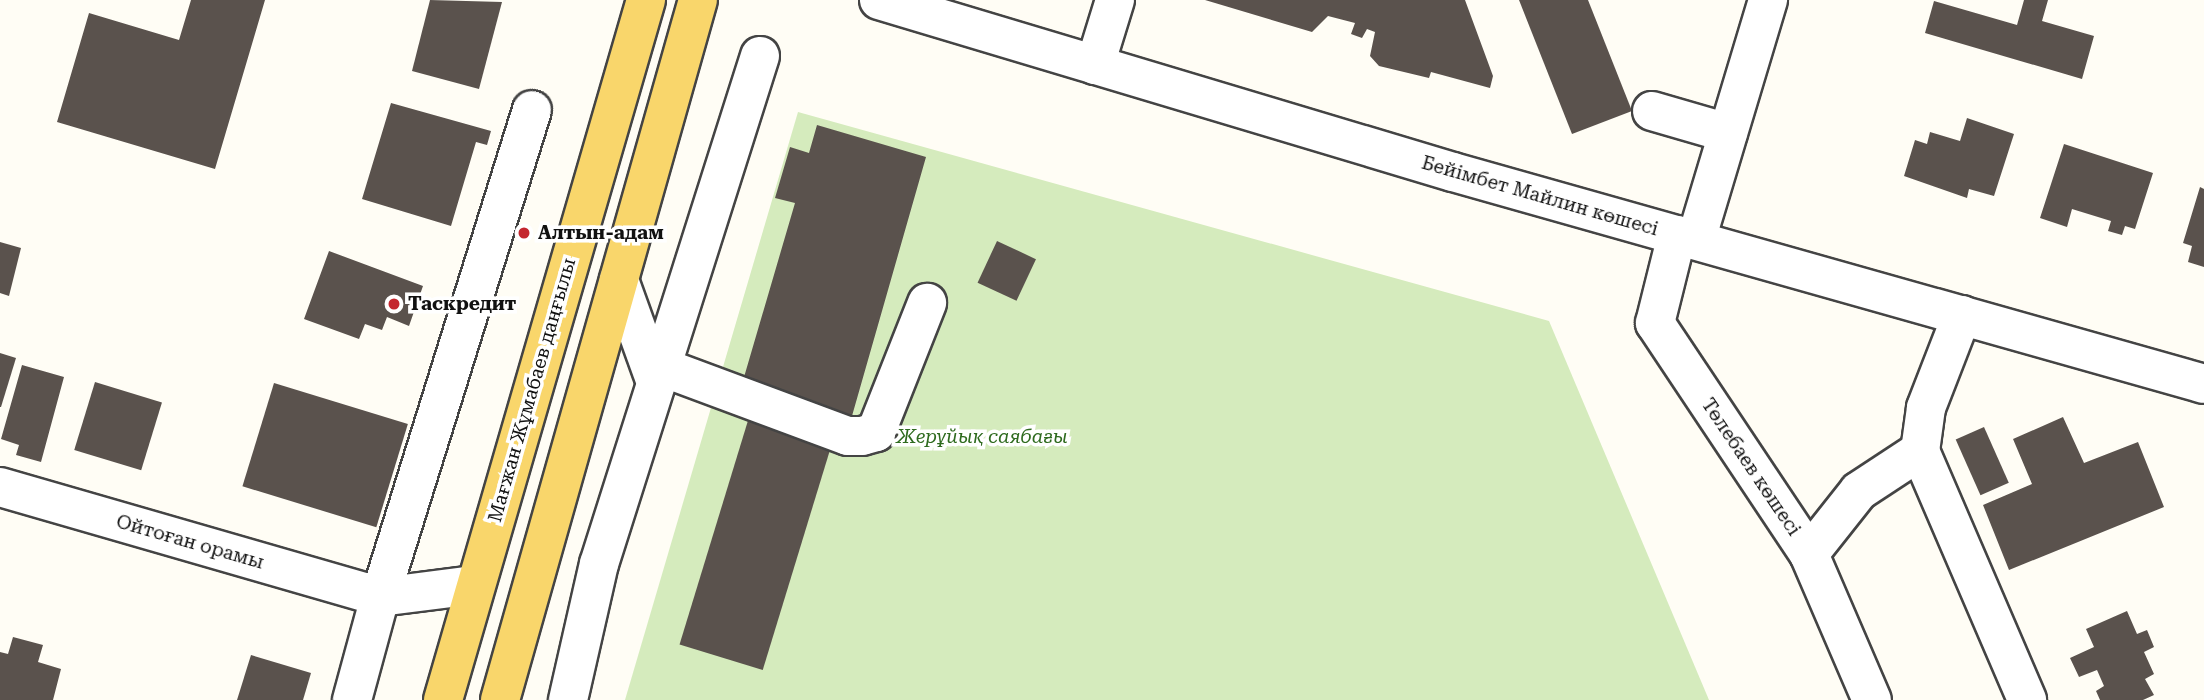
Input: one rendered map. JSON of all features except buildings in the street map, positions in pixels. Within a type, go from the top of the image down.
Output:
[{"type":"main road","name":"Мағжан Жұмабаев даңғылы","points":[[443,700],[646,0]]},
{"type":"main road","points":[[500,700],[698,0]]},
{"type":"street","name":"Бейімбет Майлин көшесі","points":[[879,0],[1440,169],[2204,384]]},
{"type":"street","points":[[1095,65],[1115,0]]},
{"type":"street","name":"Төлебаев көшесі","points":[[1769,0],[1728,133],[1655,323],[1809,554],[1872,700]]},
{"type":"street","points":[[577,696],[599,564],[760,55]]},
{"type":"street","points":[[352,700],[380,597],[533,110]]},
{"type":"street","points":[[1651,111],[1728,133]]},
{"type":"street","points":[[619,280],[659,375],[848,436],[876,432],[927,303]]},
{"type":"street","points":[[1962,315],[1926,408],[1920,451],[2027,700]]},
{"type":"street","points":[[1809,554],[1859,491],[1920,451]]},
{"type":"street","name":"Ойтоған орамы","points":[[0,487],[380,597]]},
{"type":"street","points":[[380,597],[475,585]]},
{"type":"green space","name":"Жерұйық саябағы","points":[[798,112],[1549,321],[1709,700],[625,700]]},
{"type":"place","name":"Алтын-адам","points":[[524,233]]},
{"type":"place","name":"Таскредит","points":[[394,304]]}]
